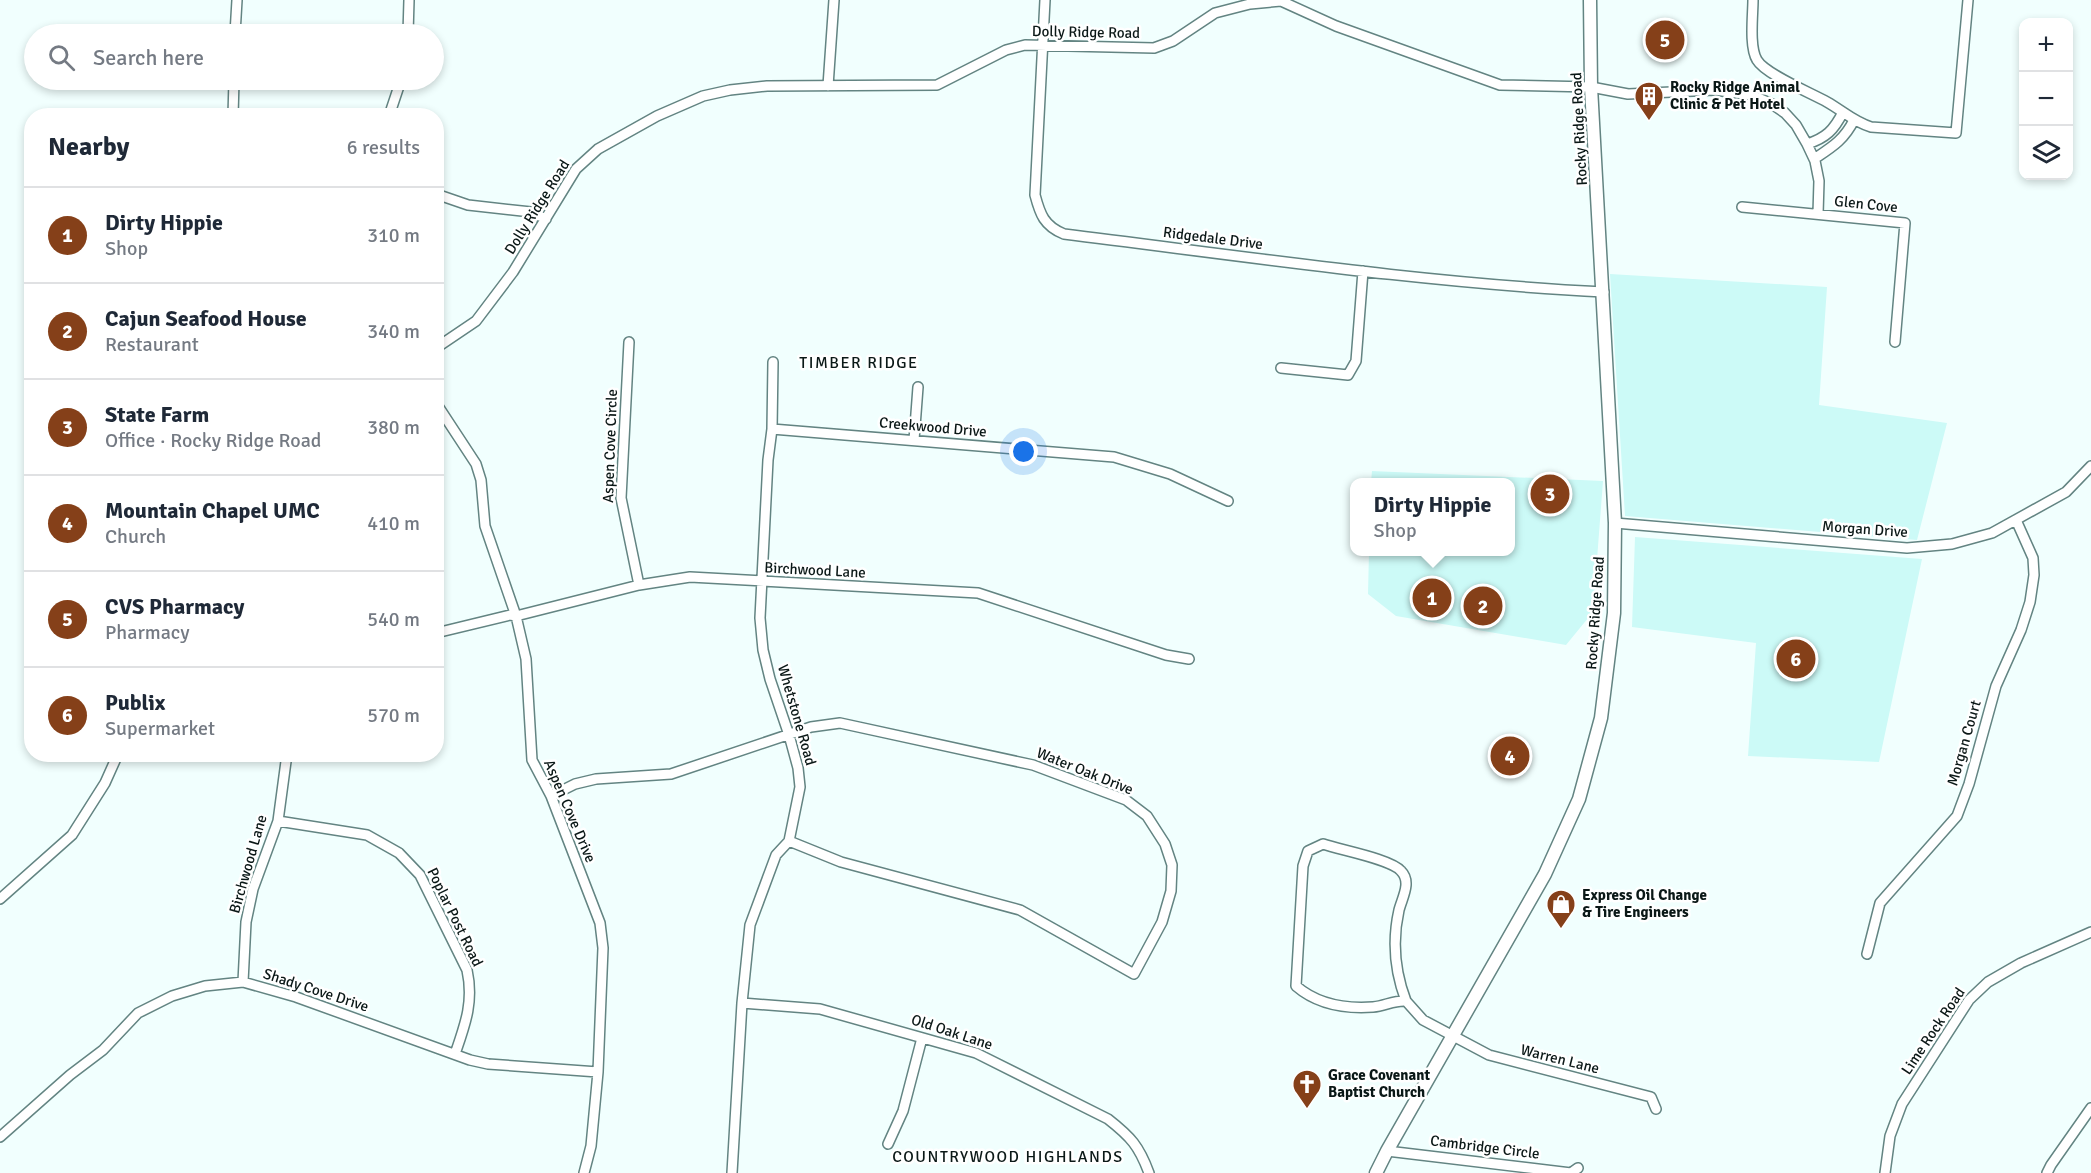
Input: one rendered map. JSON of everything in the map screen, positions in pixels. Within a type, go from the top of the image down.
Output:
[{"type":"main road","name":"Rocky Ridge Road","points":[[1376,1173],[1545,874],[1579,799],[1601,718],[1614,613],[1615,523],[1591,87],[1590,0]]},
{"type":"street","points":[[236,24],[237,0]]},
{"type":"street","points":[[408,24],[409,0]]},
{"type":"street","points":[[828,87],[834,0]]},
{"type":"street","name":"Ridgedale Drive","points":[[1045,0],[1035,195],[1041,218],[1052,229],[1064,234],[1363,271],[1520,288],[1604,292]]},
{"type":"street","name":"Dolly Ridge Road","points":[[444,343],[476,321],[513,272],[576,169],[598,149],[657,116],[703,96],[767,86],[937,85],[1006,50],[1025,45],[1154,48],[1173,41],[1215,13],[1250,4],[1281,0],[1336,26],[1500,86],[1591,87],[1628,94],[1715,90],[1751,95],[1772,104],[1785,113],[1796,125],[1807,144],[1814,159],[1819,181],[1818,214]]},
{"type":"street","points":[[1753,0],[1753,52],[1758,62],[1767,70],[1854,120],[1871,127],[1956,134],[1968,0]]},
{"type":"street","points":[[233,108],[234,90]]},
{"type":"street","points":[[392,108],[398,90]]},
{"type":"street","points":[[1807,144],[1823,139],[1836,127],[1843,112]]},
{"type":"street","points":[[1814,159],[1840,141],[1847,134],[1854,120]]},
{"type":"street","points":[[444,197],[468,205],[531,212],[546,219]]},
{"type":"street","name":"Glen Cove","points":[[1742,207],[1905,223],[1895,342]]},
{"type":"street","points":[[1281,368],[1348,375],[1356,361],[1363,271]]},
{"type":"street","name":"Aspen Cove Circle","points":[[629,342],[621,498],[639,585]]},
{"type":"street","name":"Whetstone Road","points":[[732,1173],[742,1003],[750,926],[776,855],[789,841],[800,787],[798,768],[763,650],[760,618],[768,460],[772,429],[773,362]]},
{"type":"street","points":[[914,440],[918,387]]},
{"type":"street","name":"Aspen Cove Drive","points":[[444,415],[476,464],[481,480],[485,526],[516,616],[526,659],[532,760],[551,796],[600,923],[603,948],[598,1072],[591,1146],[584,1173]]},
{"type":"street","name":"Creekwood Drive","points":[[772,429],[1114,457],[1170,474],[1228,501]]},
{"type":"street","name":"Morgan Drive","points":[[1615,523],[1907,548],[1958,542],[1992,533],[2066,492],[2091,466]]},
{"type":"street","name":"Morgan Court","points":[[1867,954],[1880,903],[1957,816],[1969,784],[1996,686],[2021,630],[2031,595],[2034,575],[2033,558],[2016,520]]},
{"type":"street","name":"Birchwood Lane","points":[[444,631],[510,615],[516,616],[639,585],[690,577],[978,593],[1166,655],[1189,659]]},
{"type":"street","name":"Water Oak Drive","points":[[551,796],[575,784],[596,779],[671,774],[811,727],[840,723],[1033,765],[1126,800],[1146,816],[1165,844],[1172,865],[1171,891],[1162,922],[1134,974],[1020,910],[841,862],[789,841]]},
{"type":"street","points":[[0,899],[72,836],[105,783],[114,762]]},
{"type":"street","name":"Birchwood Lane","points":[[243,982],[246,922],[253,889],[278,821],[286,762]]},
{"type":"street","name":"Poplar Post Road","points":[[278,821],[367,835],[399,853],[420,875],[467,970],[470,983],[469,1013],[455,1054]]},
{"type":"street","points":[[1406,1001],[1396,1000],[1375,1007],[1340,1007],[1309,997],[1296,986],[1303,866],[1308,851],[1323,844],[1390,863],[1402,872],[1407,885],[1399,911],[1395,945],[1398,982],[1406,1001],[1422,1020],[1454,1035]]},
{"type":"street","name":"Lime Rock Road","points":[[1885,1173],[1890,1136],[1902,1104],[1969,1000],[1988,982],[2021,963],[2091,932]]},
{"type":"street","name":"Shady Cove Drive","points":[[0,1137],[70,1075],[103,1050],[138,1014],[172,996],[205,986],[243,982],[296,997],[488,1064],[598,1072]]},
{"type":"street","name":"Old Oak Lane","points":[[742,1003],[820,1009],[976,1053],[1108,1119],[1126,1133],[1141,1151],[1149,1173]]},
{"type":"street","name":"Warren Lane","points":[[1454,1035],[1489,1055],[1651,1097],[1656,1109]]},
{"type":"street","points":[[888,1144],[903,1111],[922,1038]]},
{"type":"street","points":[[2047,1173],[2091,1108]]},
{"type":"street","name":"Cambridge Circle","points":[[1387,1151],[1571,1173],[1578,1168]]},
{"type":"shaded area","points":[[1610,274],[1827,287],[1819,405],[1947,423],[1917,540],[1625,516]]},
{"type":"shaded area","points":[[1372,471],[1603,481],[1593,612],[1566,645],[1396,616],[1368,594],[1369,556],[1515,556],[1515,478],[1371,478]]},
{"type":"shaded area","points":[[1635,537],[1922,559],[1879,762],[1748,756],[1756,643],[1632,627]]},
{"type":"place","name":"CVS Pharmacy","points":[[1665,40]]},
{"type":"place","name":"Rocky Ridge Animal Clinic & Pet Hotel","points":[[1649,122]]},
{"type":"place","name":"State Farm","points":[[1550,494]]},
{"type":"place","name":"Dirty Hippie","points":[[1432,598]]},
{"type":"place","name":"Cajun Seafood House","points":[[1483,606]]},
{"type":"place","name":"Publix","points":[[1796,659]]},
{"type":"place","name":"Mountain Chapel UMC","points":[[1510,756]]},
{"type":"place","name":"Express Oil Change & Tire Engineers","points":[[1561,930]]},
{"type":"place","name":"Grace Covenant Baptist Church","points":[[1307,1110]]},
{"type":"district","name":"TIMBER RIDGE","points":[[859,363]]},
{"type":"district","name":"COUNTRYWOOD HIGHLANDS","points":[[1008,1157]]}]
